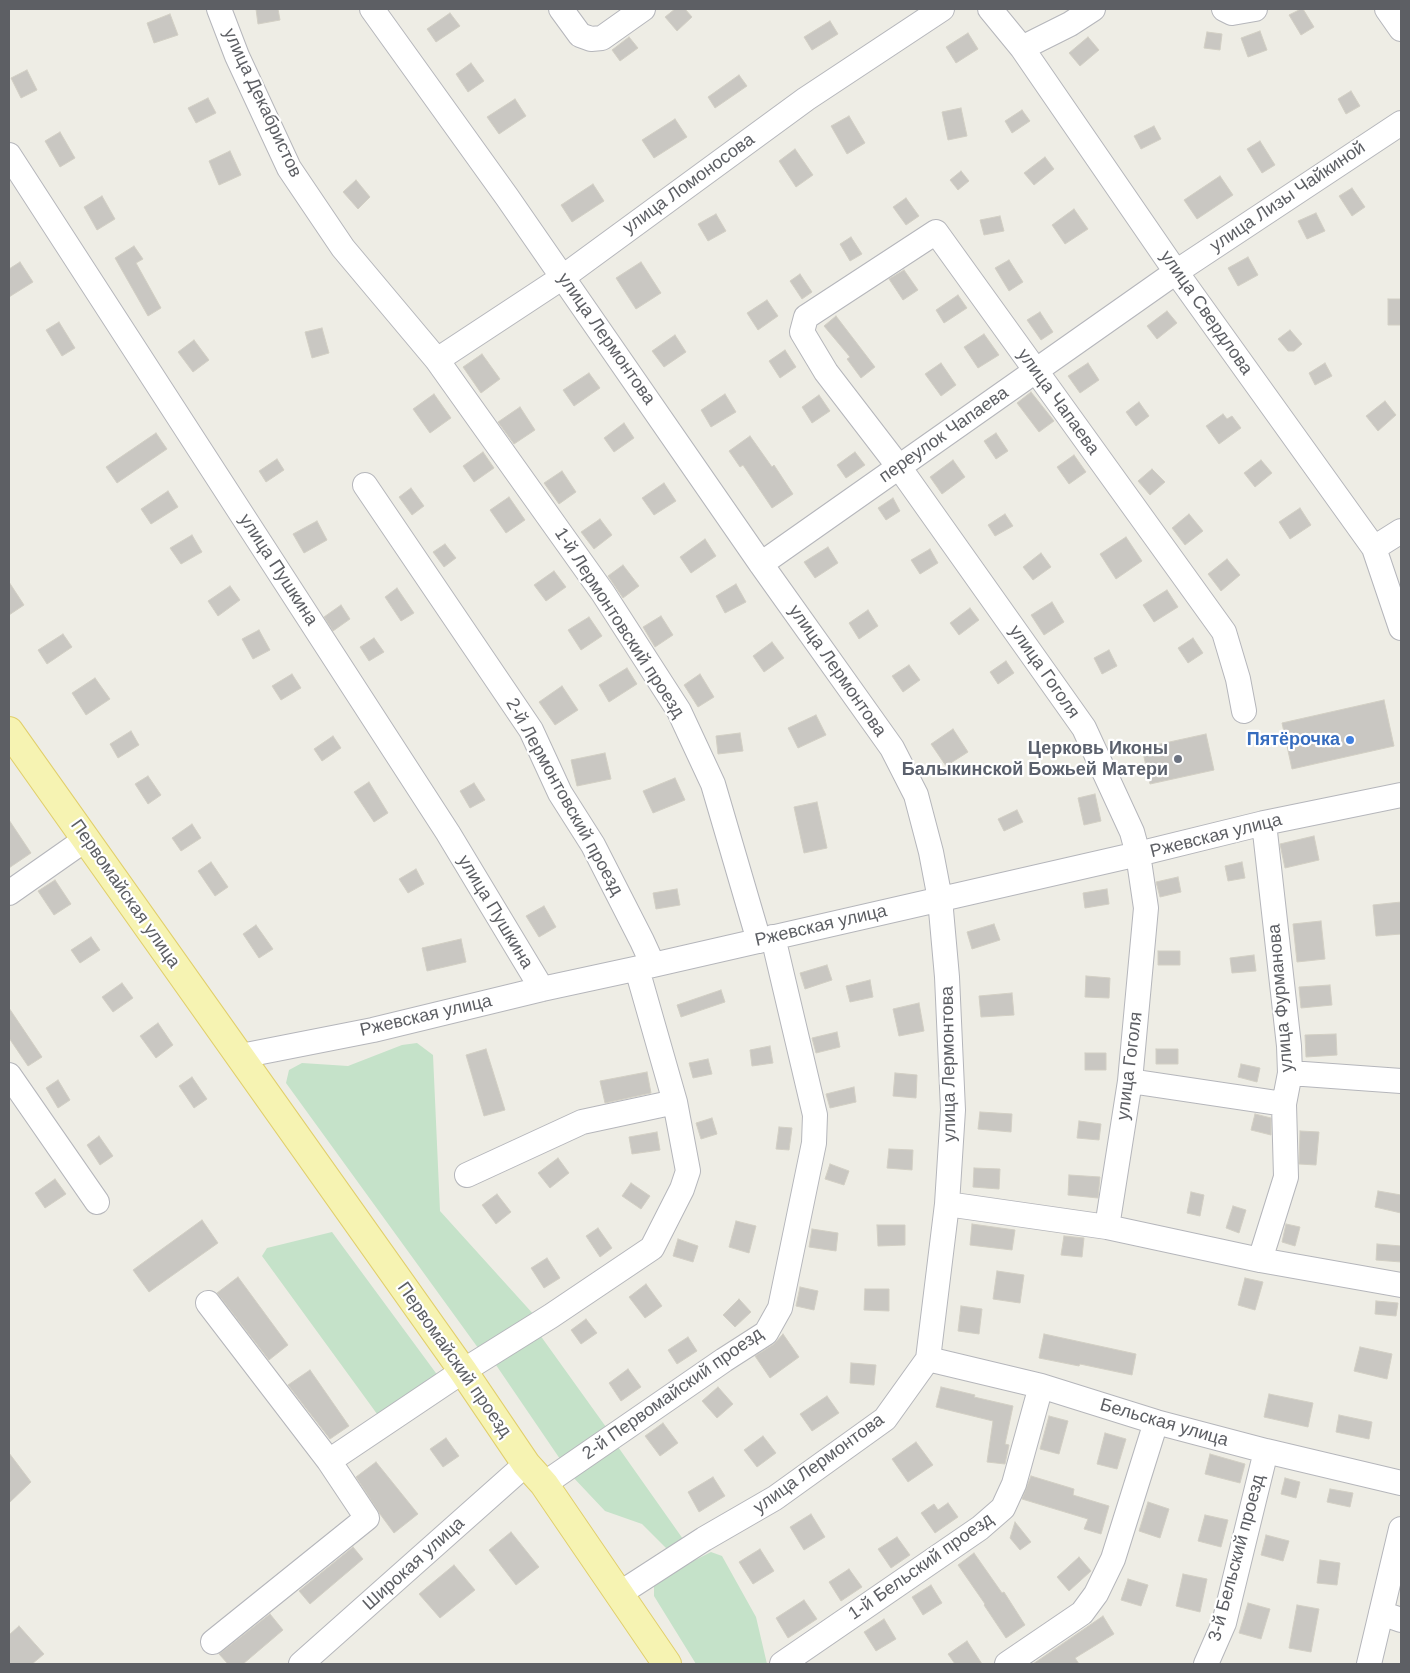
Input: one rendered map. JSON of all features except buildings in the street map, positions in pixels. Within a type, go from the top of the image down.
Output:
[{"type":"main road","name":"Первомайская улица","points":[[9,731],[241,1056]]},
{"type":"main road","name":"Первомайский проезд","points":[[241,1056],[463,1371],[526,1464],[544,1484],[667,1664]]},
{"type":"street","name":"улица Декабристов","points":[[219,9],[237,56],[289,168],[343,248],[437,360]]},
{"type":"street","name":"улица Лермонтова","points":[[372,9],[563,277],[761,564],[892,748],[916,795],[931,852],[940,899],[954,1110],[948,1204],[928,1359],[905,1394],[885,1419],[775,1498],[704,1539],[618,1594]]},
{"type":"street","points":[[561,9],[580,35],[591,39],[602,38],[643,9]]},
{"type":"street","name":"улица Ломоносова","points":[[437,360],[563,277],[806,99],[942,9]]},
{"type":"street","name":"улица Свердлова","points":[[990,9],[1022,48],[1176,272],[1374,548],[1401,628]]},
{"type":"street","points":[[1022,48],[1070,24],[1093,9]]},
{"type":"street","points":[[1224,9],[1232,13],[1255,9]]},
{"type":"street","points":[[1387,9],[1401,29]]},
{"type":"street","name":"улица Лизы Чайкиной","points":[[1176,272],[1401,122]]},
{"type":"street","name":"улица Пушкина","points":[[9,155],[448,833],[542,989]]},
{"type":"street","name":"улица Чапаева","points":[[806,317],[936,232],[1224,632],[1238,679],[1244,710]]},
{"type":"street","name":"переулок Чапаева","points":[[761,564],[1176,272]]},
{"type":"street","name":"улица Гоголя","points":[[806,317],[802,332],[826,372],[899,467],[1084,728],[1132,832],[1138,854],[1146,908],[1130,1081],[1107,1227]]},
{"type":"street","name":"1-й Лермонтовский проезд","points":[[437,360],[603,593],[679,710],[713,784],[766,939]]},
{"type":"street","name":"2-й Лермонтовский проезд","points":[[329,1461],[463,1371],[552,1316],[652,1248],[682,1189],[688,1171],[675,1102],[645,967],[642,941],[593,845],[560,793],[531,730],[365,485]]},
{"type":"street","points":[[1374,548],[1401,531]]},
{"type":"street","name":"Ржевская улица","points":[[241,1056],[373,1030],[542,989],[1138,854],[1264,823],[1401,795]]},
{"type":"street","name":"улица Фурманова","points":[[1260,1260],[1286,1177],[1284,1104],[1290,1073],[1289,1046],[1264,823]]},
{"type":"street","points":[[9,893],[86,839]]},
{"type":"street","name":"2-й Первомайский проезд","points":[[544,1484],[766,1333],[780,1308],[814,1143],[815,1115],[795,1023],[766,939]]},
{"type":"street","points":[[1290,1073],[1401,1080]]},
{"type":"street","points":[[9,1075],[97,1202]]},
{"type":"street","points":[[1130,1081],[1284,1104]]},
{"type":"street","points":[[467,1175],[582,1122],[675,1102]]},
{"type":"street","points":[[948,1204],[1107,1227],[1260,1260],[1401,1285]]},
{"type":"street","points":[[208,1303],[329,1461],[367,1518],[213,1642]]},
{"type":"street","name":"Бельская улица","points":[[928,1359],[1041,1386],[1156,1422],[1266,1451],[1401,1483]]},
{"type":"street","name":"1-й Бельский проезд","points":[[782,1664],[980,1528],[1003,1508],[1014,1484],[1041,1386]]},
{"type":"street","points":[[1007,1664],[1082,1613],[1096,1594],[1113,1559],[1156,1422]]},
{"type":"street","name":"3-й Бельский проезд","points":[[1206,1664],[1224,1622],[1266,1451]]},
{"type":"street","name":"Широкая улица","points":[[301,1664],[526,1464]]},
{"type":"street","points":[[1369,1664],[1391,1616],[1401,1529]]},
{"type":"green space","points":[[417,1043],[433,1055],[440,1211],[535,1316],[481,1352],[286,1083],[289,1070],[302,1063],[348,1066],[402,1045]]},
{"type":"green space","points":[[332,1232],[444,1384],[388,1429],[262,1256],[267,1248]]},
{"type":"green space","points":[[540,1335],[606,1427],[560,1459],[496,1365]]},
{"type":"green space","points":[[616,1444],[683,1539],[669,1551],[642,1524],[605,1511],[571,1475]]},
{"type":"green space","points":[[711,1552],[722,1556],[756,1617],[767,1664],[696,1664],[654,1596],[654,1581]]},
{"type":"place","name":"Пятёрочка","points":[[1350,740]]},
{"type":"place","name":"Церковь Иконы Балыкинской Божьей Матери","points":[[1178,759]]}]
